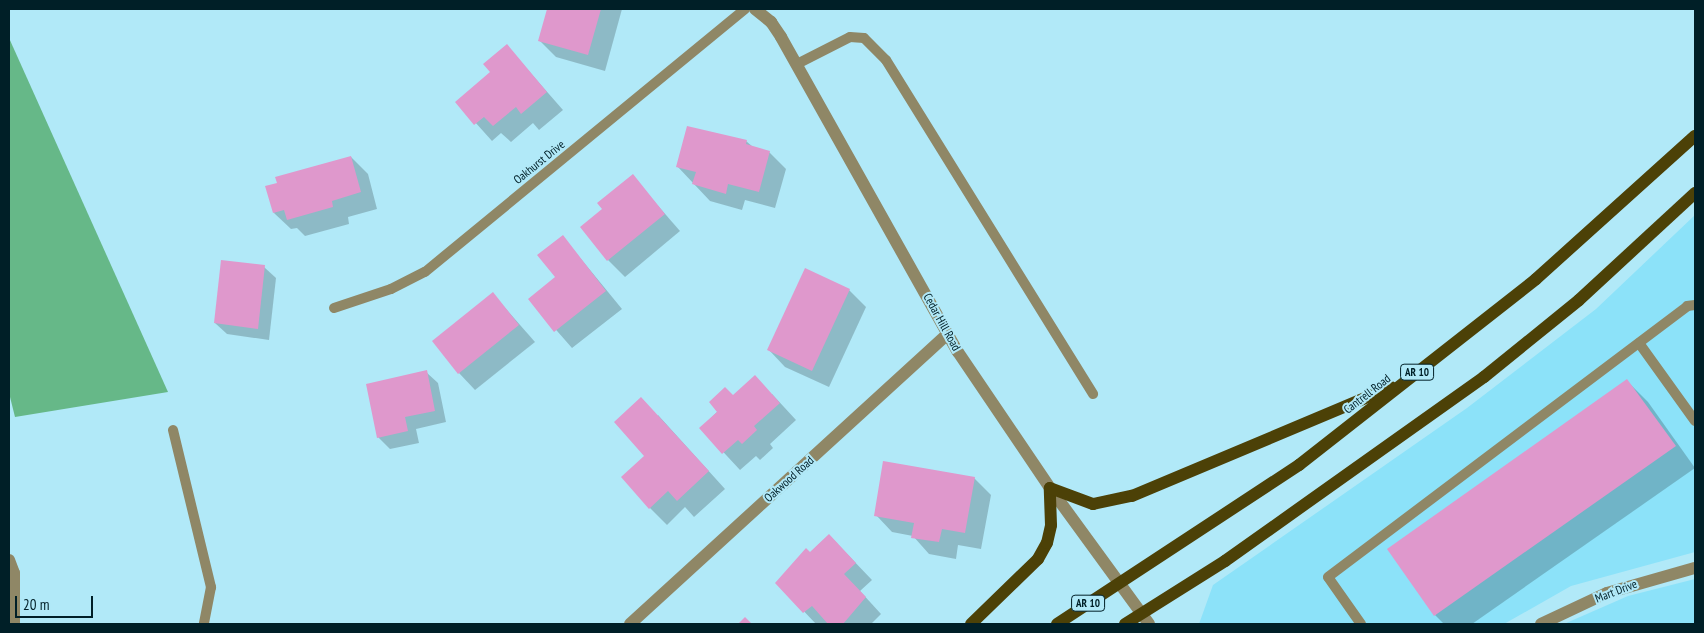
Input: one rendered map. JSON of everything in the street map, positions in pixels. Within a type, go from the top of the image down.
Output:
[{"type":"main road","name":"Cantrell Road","points":[[1057,624],[1299,465],[1536,280],[1695,136]]},
{"type":"main road","points":[[1126,624],[1146,619],[1484,377],[1579,300],[1695,193]]},
{"type":"main road","points":[[971,624],[1038,559],[1047,543],[1051,525],[1050,488],[1093,504],[1132,496],[1405,381]]},
{"type":"street","name":"Cedar Hill Road","points":[[755,9],[771,22],[797,64],[948,334],[1050,488],[1146,619]]},
{"type":"street","name":"Oakwood Road","points":[[630,624],[948,334]]},
{"type":"street","points":[[9,560],[14,573],[14,624]]},
{"type":"street","name":"Mart Drive","points":[[1540,624],[1607,593],[1695,568]]},
{"type":"lane","name":"Oakhurst Drive","points":[[334,308],[391,289],[425,272],[745,9]]},
{"type":"lane","points":[[797,64],[850,37],[864,38],[886,60],[1093,394]]},
{"type":"lane","points":[[1362,624],[1328,577],[1687,306],[1695,305]]},
{"type":"lane","points":[[1639,342],[1695,421]]},
{"type":"lane","points":[[173,430],[211,587],[204,624]]},
{"type":"shaded area","points":[[1695,215],[1695,552],[1571,586],[1504,624],[1199,624],[1213,585],[1467,408],[1596,309]]},
{"type":"shaded area","points":[[1695,579],[1695,624],[1564,624],[1628,596]]},
{"type":"green space","points":[[9,38],[168,392],[15,417],[9,393]]},
{"type":"building","points":[[547,9],[601,9],[588,55],[538,41]]},
{"type":"building","points":[[507,44],[547,92],[521,114],[516,107],[493,126],[484,117],[474,125],[455,102],[490,72],[483,64]]},
{"type":"building","points":[[687,126],[747,140],[746,144],[770,151],[759,192],[728,184],[726,194],[692,184],[696,172],[676,167]]},
{"type":"building","points":[[351,156],[361,192],[332,201],[333,207],[287,220],[284,210],[273,213],[265,186],[277,183],[275,177]]},
{"type":"building","points":[[633,174],[665,214],[607,261],[580,227],[602,209],[597,203]]},
{"type":"building","points":[[563,235],[606,291],[554,332],[528,299],[555,277],[537,255]]},
{"type":"building","points":[[221,260],[265,265],[258,329],[214,323]]},
{"type":"building","points":[[805,268],[850,289],[812,371],[767,350]]},
{"type":"building","points":[[493,292],[519,325],[458,374],[432,341]]},
{"type":"building","points":[[427,370],[435,411],[405,417],[408,431],[377,438],[366,384]]},
{"type":"building","points":[[755,375],[780,403],[754,426],[757,430],[742,444],[738,440],[722,454],[699,428],[717,412],[709,402],[725,387],[733,395]]},
{"type":"building","points":[[1627,379],[1676,446],[1434,616],[1387,549]]},
{"type":"building","points":[[641,397],[709,471],[677,501],[668,491],[649,509],[621,477],[644,456],[614,422]]},
{"type":"building","points":[[883,461],[975,477],[965,533],[942,529],[939,542],[911,538],[914,523],[874,516]]},
{"type":"building","points":[[829,534],[856,563],[844,574],[866,597],[843,624],[828,624],[812,606],[803,613],[775,583],[806,548],[810,552]]},
{"type":"building","points":[[745,617],[752,624],[738,624]]}]
